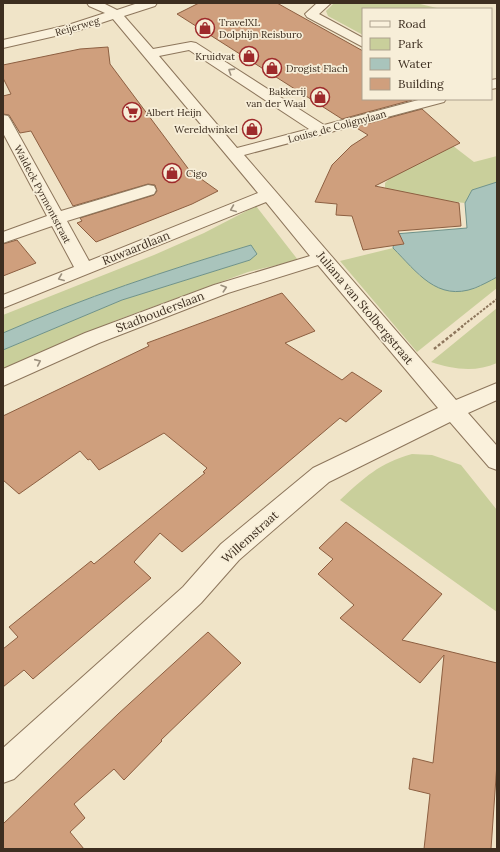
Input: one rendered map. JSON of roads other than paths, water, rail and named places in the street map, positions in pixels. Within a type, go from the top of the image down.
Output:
[{"type":"street","points":[[93,3],[116,14]]},
{"type":"street","name":"Reijerweg","points":[[3,44],[72,28],[150,3]]},
{"type":"street","points":[[325,3],[311,14],[362,42]]},
{"type":"street","name":"Juliana van Stolbergstraat","points":[[116,14],[413,366],[497,461]]},
{"type":"street","points":[[149,54],[191,46],[322,130]]},
{"type":"street","name":"Louise de Colignylaan","points":[[235,154],[435,100]]},
{"type":"street","name":"Waldeck Pyrmontstraat","points":[[3,119],[15,155],[57,218],[84,269]]},
{"type":"street","points":[[3,238],[57,218],[148,190]]},
{"type":"street","name":"Ruwaardlaan","points":[[3,302],[269,195]]},
{"type":"street","name":"Stadhouderslaan","points":[[3,378],[92,338],[221,289],[322,258]]},
{"type":"street","name":"Willemstraat","points":[[3,768],[192,595],[230,552],[321,476],[411,430],[497,391]]},
{"type":"water","points":[[497,182],[497,277],[475,288],[462,291],[450,291],[439,288],[419,275],[393,248],[395,234],[467,228],[465,203],[472,190]]},
{"type":"water","points":[[251,245],[257,254],[250,260],[122,300],[3,350],[3,333],[33,320],[126,285]]},
{"type":"place","name":"TravelXL Dolphijn Reisburo","points":[[205,28]]},
{"type":"place","name":"Kruidvat","points":[[249,56]]},
{"type":"place","name":"Drogist Flach","points":[[272,68]]},
{"type":"place","name":"Bakkerij van der Waal","points":[[320,97]]},
{"type":"place","name":"Albert Heijn","points":[[132,112]]},
{"type":"place","name":"Wereldwinkel","points":[[252,129]]},
{"type":"place","name":"Cigo","points":[[172,173]]}]
